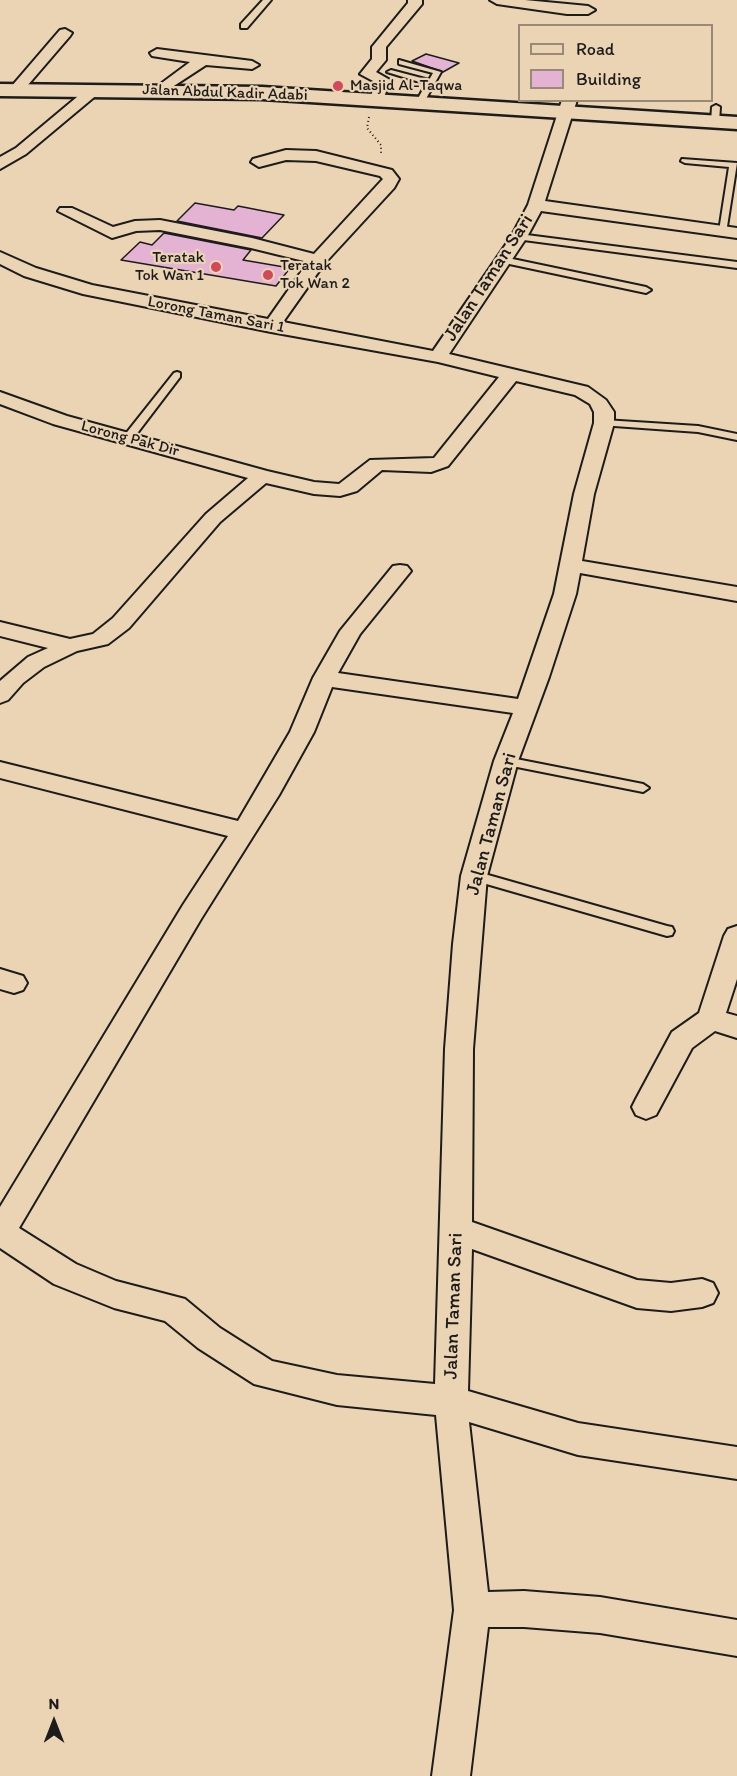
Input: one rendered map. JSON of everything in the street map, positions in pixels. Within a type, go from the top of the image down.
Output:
[{"type":"main road","name":"Jalan Abdul Kadir Adabi","points":[[8,90],[160,91],[568,106],[716,114],[737,123]]},
{"type":"street","points":[[377,100],[387,76],[367,74],[380,60],[379,47],[415,4],[415,0]]},
{"type":"street","points":[[497,0],[567,10],[589,10]]},
{"type":"street","points":[[8,90],[65,33]]},
{"type":"street","points":[[157,53],[252,65]]},
{"type":"street","points":[[160,91],[203,60]]},
{"type":"street","points":[[0,164],[21,151],[94,90]]},
{"type":"street","name":"Jalan Taman Sari","points":[[451,1776],[472,1610],[451,1401],[457,1230],[459,1049],[466,944],[474,876],[506,761],[527,708],[565,594],[584,494],[604,423],[604,412],[597,400],[582,392],[438,357],[519,237],[536,205],[568,106]]},
{"type":"street","points":[[259,162],[286,155],[316,156],[386,173],[391,179],[318,260],[271,327]]},
{"type":"street","points":[[536,205],[730,232]]},
{"type":"street","points":[[66,211],[112,233],[135,226],[160,225],[252,243],[318,260]]},
{"type":"street","name":"Lorong Taman Sari 1","points":[[0,257],[30,272],[89,290],[271,327],[438,357]]},
{"type":"street","name":"Lorong Pak Dir","points":[[0,398],[60,420],[262,476],[314,488],[340,490],[350,487],[377,464],[431,466],[448,455],[510,376]]},
{"type":"street","points":[[0,695],[15,678],[36,662],[70,646],[100,639],[121,623],[213,518],[262,476]]},
{"type":"street","points":[[570,565],[737,594]]},
{"type":"street","points":[[400,571],[351,631],[324,678],[302,732],[0,1232],[65,1274],[114,1294],[174,1309],[209,1338],[265,1374],[337,1390],[451,1401],[578,1439],[737,1463]]},
{"type":"street","points":[[0,629],[70,646]]},
{"type":"street","points":[[324,678],[527,708]]},
{"type":"street","points":[[0,770],[244,831]]},
{"type":"street","points":[[646,1107],[682,1040],[711,1020],[737,936]]},
{"type":"street","points":[[711,1020],[737,1027]]},
{"type":"street","points":[[457,1230],[577,1275],[637,1294],[671,1297],[702,1293]]},
{"type":"street","points":[[472,1610],[524,1609],[600,1615],[737,1638]]},
{"type":"lane","points":[[244,26],[267,0]]},
{"type":"lane","points":[[387,76],[412,55]]},
{"type":"lane","points":[[402,62],[435,71],[437,74],[420,102]]},
{"type":"lane","points":[[387,76],[431,83]]},
{"type":"lane","points":[[685,161],[735,165],[730,232]]},
{"type":"lane","points":[[519,237],[737,265]]},
{"type":"lane","points":[[503,260],[578,278],[646,290]]},
{"type":"lane","points":[[128,438],[177,375]]},
{"type":"lane","points":[[604,423],[698,429],[737,437]]},
{"type":"lane","points":[[506,761],[643,788]]},
{"type":"lane","points":[[474,876],[667,931]]},
{"type":"path","points":[[377,100],[369,114],[367,128],[381,145],[383,150],[379,156]]},
{"type":"building","points":[[426,54],[459,63],[443,72],[412,61]]},
{"type":"building","points":[[195,203],[234,210],[238,206],[284,215],[262,238],[177,221]]},
{"type":"building","points":[[164,233],[251,250],[243,260],[290,268],[276,286],[121,260],[140,242],[152,245]]},
{"type":"place","name":"Masjid Al-Taqwa","points":[[338,86]]},
{"type":"place","name":"Teratak Tok Wan 1","points":[[216,267]]},
{"type":"place","name":"Teratak Tok Wan 2","points":[[268,275]]}]
